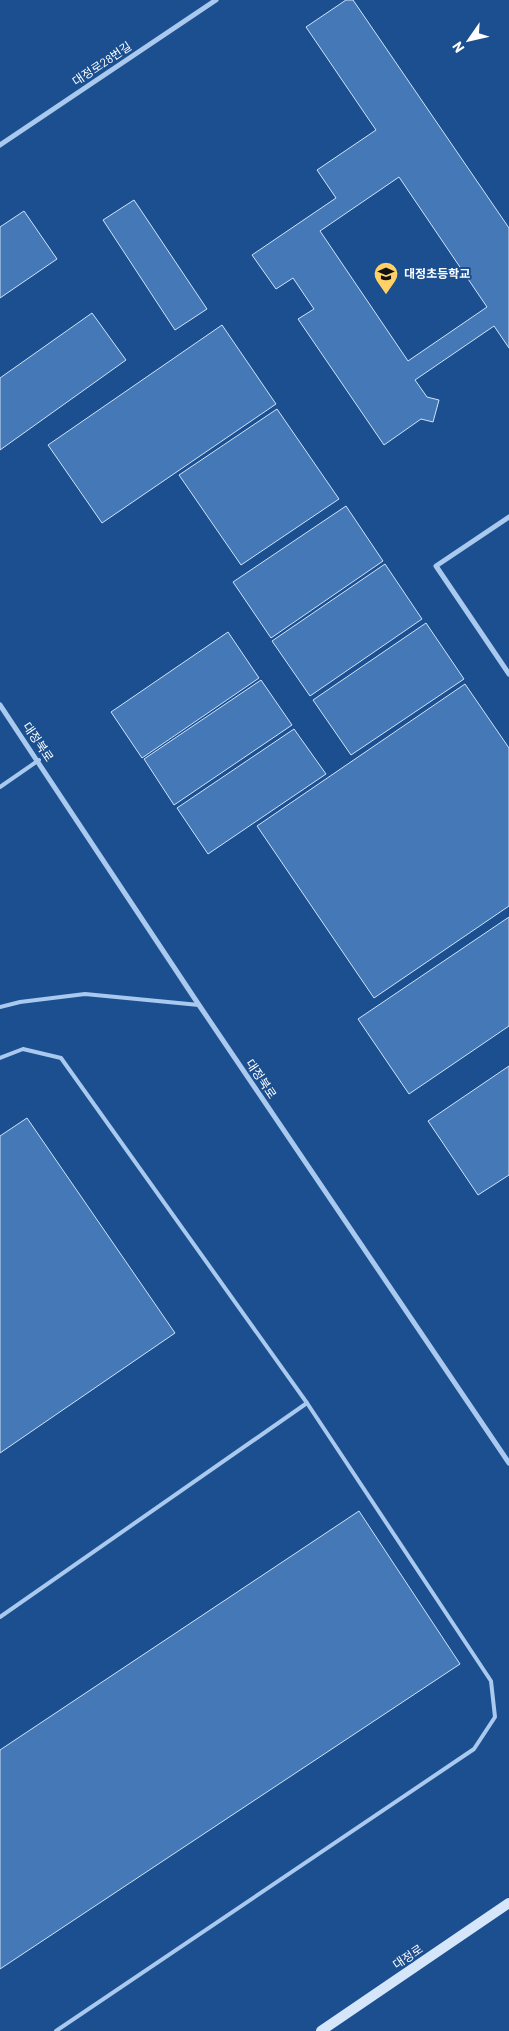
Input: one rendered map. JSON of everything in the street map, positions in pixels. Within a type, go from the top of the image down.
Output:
[{"type":"street","name":"대정로28번길","points":[[0,145],[216,0]]},
{"type":"street","points":[[509,517],[436,566],[509,674]]},
{"type":"street","name":"대정북로","points":[[0,705],[199,1005],[509,1463]]},
{"type":"street","name":"대정로","points":[[321,2031],[509,1903]]},
{"type":"lane","points":[[0,787],[38,760]]},
{"type":"lane","points":[[0,1007],[20,1002],[85,994],[199,1005]]},
{"type":"lane","points":[[0,1058],[23,1049],[61,1058],[307,1403],[491,1681],[495,1716],[474,1749],[56,2031]]},
{"type":"lane","points":[[0,1617],[307,1403]]},
{"type":"building","points":[[346,0],[353,0],[509,228],[509,348],[494,326],[415,380],[427,397],[439,400],[433,422],[421,419],[384,445],[298,319],[314,309],[293,278],[276,289],[252,255],[336,198],[317,170],[376,130],[306,27]],"holes":[[[399,177],[487,307],[408,361],[320,231]]]},
{"type":"building","points":[[134,200],[207,309],[175,330],[103,220]]},
{"type":"building","points":[[24,211],[57,259],[0,298],[0,227]]},
{"type":"building","points":[[92,313],[126,360],[0,450],[0,378]]},
{"type":"building","points":[[222,325],[276,404],[102,523],[48,445]]},
{"type":"building","points":[[277,409],[339,499],[241,565],[179,475]]},
{"type":"building","points":[[346,506],[383,561],[271,638],[233,582]]},
{"type":"building","points":[[385,564],[422,619],[310,696],[272,641]]},
{"type":"building","points":[[426,623],[464,679],[351,755],[313,700]]},
{"type":"building","points":[[228,632],[259,678],[142,758],[111,712]]},
{"type":"building","points":[[261,680],[292,725],[174,805],[144,759]]},
{"type":"building","points":[[465,684],[509,748],[509,906],[374,998],[257,826]]},
{"type":"building","points":[[294,729],[326,774],[208,854],[177,808]]},
{"type":"building","points":[[509,917],[509,1026],[409,1094],[358,1019]]},
{"type":"building","points":[[509,1066],[509,1175],[478,1195],[428,1121]]},
{"type":"building","points":[[27,1118],[175,1333],[0,1453],[0,1136]]},
{"type":"building","points":[[359,1511],[460,1664],[0,1969],[0,1750]]},
{"type":"place","name":"대정초등학교","points":[[386,295]]}]
